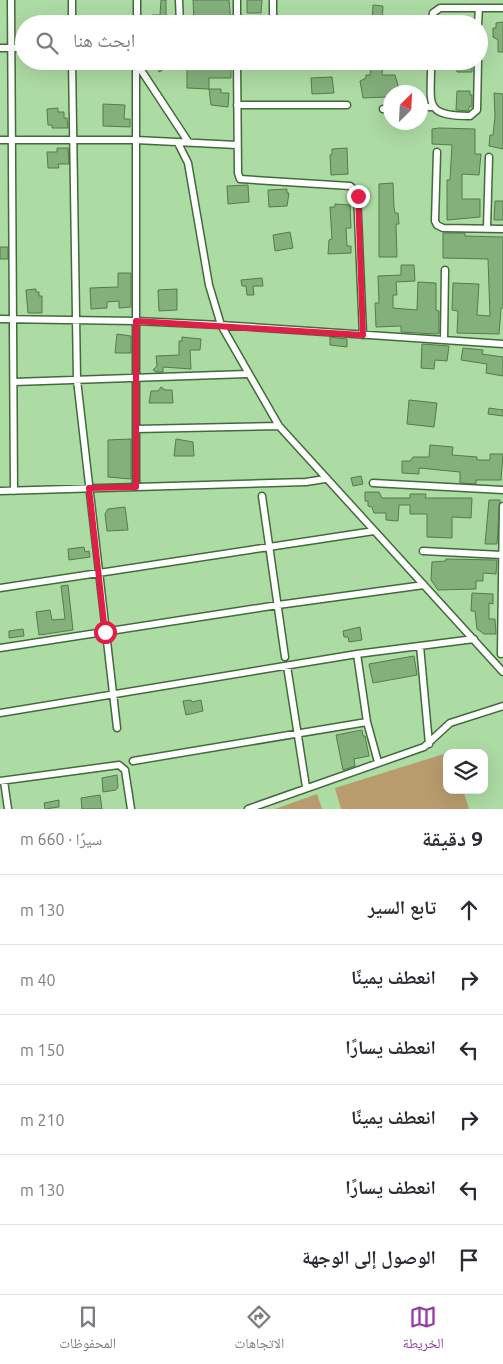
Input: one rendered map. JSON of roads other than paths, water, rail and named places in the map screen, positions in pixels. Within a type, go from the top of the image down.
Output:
[{"type":"street","points":[[11,0],[14,491]]},
{"type":"street","points":[[72,0],[72,15]]},
{"type":"street","points":[[137,15],[138,0]]},
{"type":"street","points":[[179,0],[180,15]]},
{"type":"street","points":[[237,0],[237,15]]},
{"type":"street","points":[[272,0],[273,15]]},
{"type":"street","points":[[433,15],[440,8],[503,8]]},
{"type":"street","points":[[478,8],[478,15]]},
{"type":"street","points":[[0,48],[12,48]]},
{"type":"street","points":[[72,70],[74,320],[77,380],[117,728]]},
{"type":"street","points":[[136,70],[136,487]]},
{"type":"street","points":[[141,70],[189,143]]},
{"type":"street","points":[[237,70],[238,173],[243,180],[350,186],[357,192],[363,335]]},
{"type":"street","points":[[432,70],[434,106],[445,116],[470,116],[477,110],[478,70]]},
{"type":"street","points":[[237,106],[347,105]]},
{"type":"street","points":[[428,106],[434,106]]},
{"type":"street","points":[[0,140],[136,140],[237,145]]},
{"type":"street","points":[[178,143],[188,163],[209,285],[221,325],[247,374],[279,426],[325,479],[474,638],[503,672]]},
{"type":"street","points":[[437,152],[436,223],[443,228],[503,229]]},
{"type":"street","points":[[487,228],[489,157]]},
{"type":"street","points":[[444,340],[445,270]]},
{"type":"street","points":[[0,319],[136,321],[221,325],[503,344]]},
{"type":"street","points":[[14,382],[247,374]]},
{"type":"street","points":[[136,429],[279,426]]},
{"type":"street","points":[[0,491],[306,482],[325,479]]},
{"type":"street","points":[[373,483],[503,490]]},
{"type":"street","points":[[262,496],[285,657]]},
{"type":"street","points":[[501,654],[503,506]]},
{"type":"street","points":[[0,588],[374,531]]},
{"type":"street","points":[[423,551],[502,555]]},
{"type":"street","points":[[0,648],[278,605],[424,585]]},
{"type":"street","points":[[0,713],[357,654],[474,638]]},
{"type":"street","points":[[420,646],[429,744]]},
{"type":"street","points":[[357,654],[367,722],[378,762]]},
{"type":"street","points":[[287,666],[306,787]]},
{"type":"street","points":[[248,809],[429,744],[450,723],[503,706]]},
{"type":"street","points":[[133,761],[367,722]]},
{"type":"street","points":[[8,809],[2,781],[119,765],[125,770],[131,809]]}]
